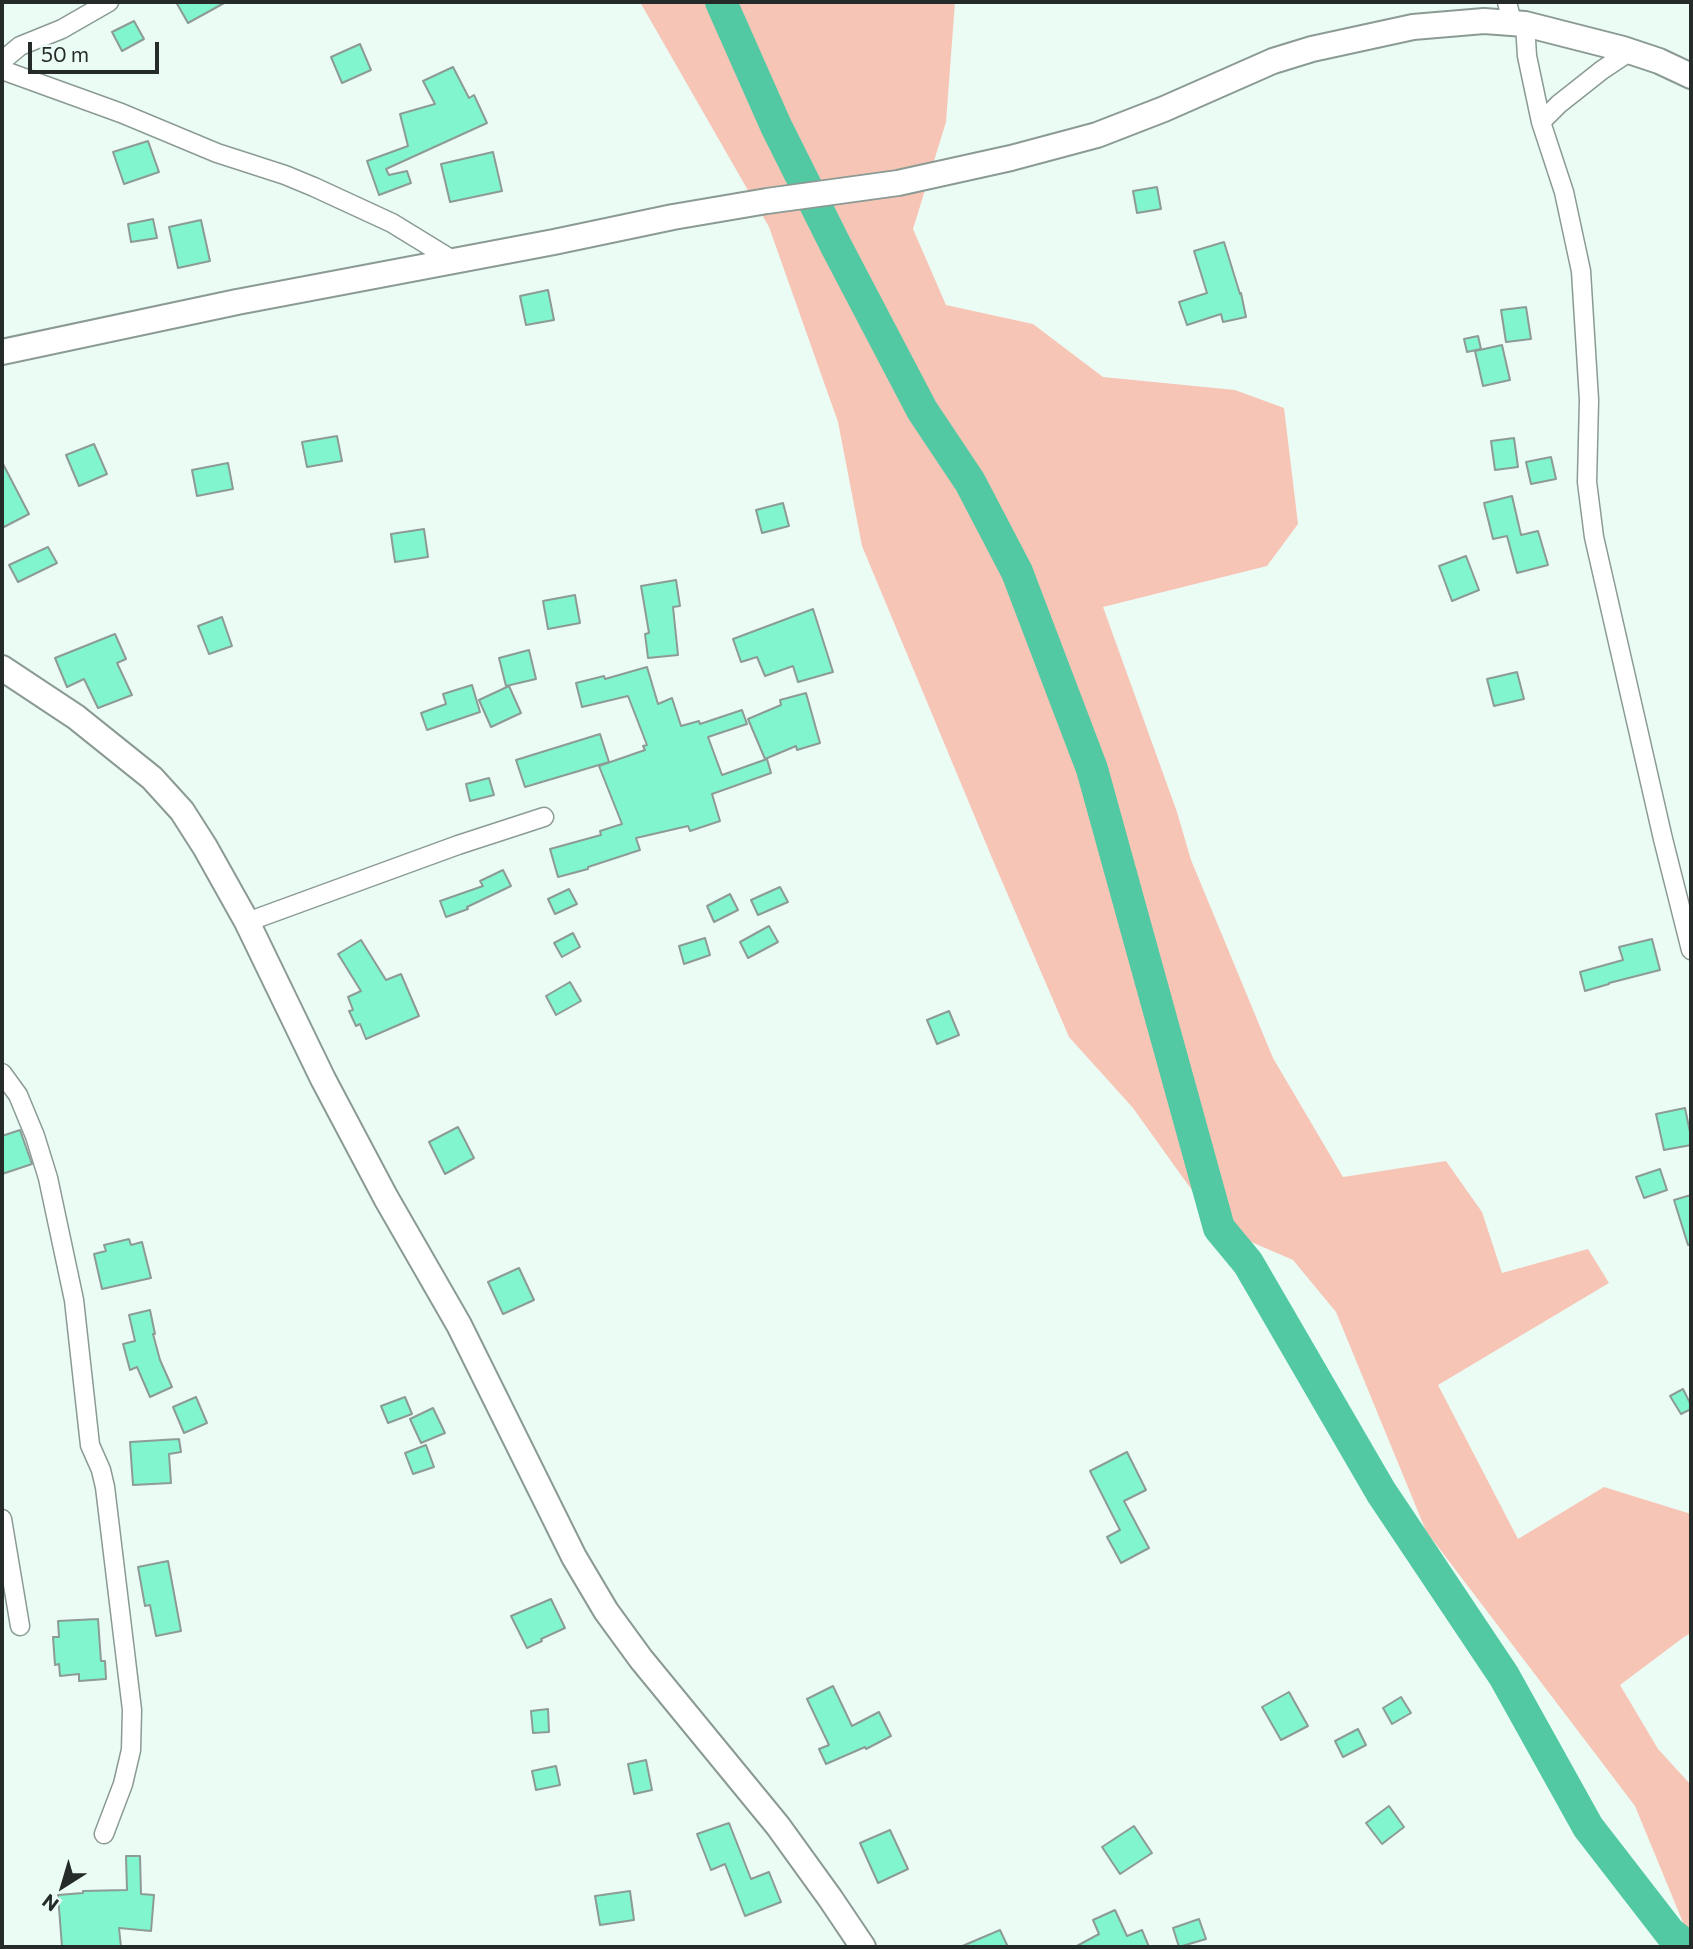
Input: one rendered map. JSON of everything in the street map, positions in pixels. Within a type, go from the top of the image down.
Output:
[{"type":"street","points":[[2,61],[20,46],[62,29],[109,2]]},
{"type":"street","points":[[1515,16],[1527,56],[1541,122],[1564,192],[1581,271],[1589,400],[1587,482],[1594,537],[1691,950]]},
{"type":"street","points":[[2,352],[237,302],[673,217],[910,181],[1011,158],[1097,135],[1273,61],[1312,49],[1413,27],[1515,16],[1659,61],[1691,76]]},
{"type":"street","points":[[1541,122],[1568,97],[1629,52],[1659,61]]},
{"type":"street","points":[[2,69],[121,113],[217,153],[314,187],[392,223],[454,261]]},
{"type":"street","points":[[2,668],[76,717],[152,778],[182,811],[247,922],[317,1068],[386,1198],[459,1325],[568,1545],[606,1611],[778,1826],[863,1947]]},
{"type":"street","points":[[247,922],[458,845],[544,817]]},
{"type":"street","points":[[2,1073],[18,1095],[48,1178],[74,1300],[90,1445],[105,1487],[132,1710],[131,1750],[123,1784],[104,1834]]},
{"type":"street","points":[[2,1519],[20,1626]]},
{"type":"shaded area","points":[[640,2],[955,2],[946,122],[913,229],[946,305],[1033,324],[1103,377],[1235,390],[1284,408],[1298,524],[1267,566],[1103,607],[1177,812],[1191,860],[1273,1058],[1343,1177],[1446,1161],[1482,1212],[1502,1273],[1588,1249],[1609,1283],[1438,1385],[1518,1539],[1604,1487],[1691,1514],[1691,1633],[1620,1685],[1658,1749],[1691,1785],[1691,1942],[1635,1806],[1426,1531],[1336,1312],[1293,1260],[1219,1228],[1133,1108],[1069,1037],[862,546],[838,422],[769,227]]},
{"type":"building","points":[[176,2],[226,2],[188,23]]},
{"type":"building","points":[[134,21],[144,39],[122,51],[112,32]]},
{"type":"building","points":[[360,44],[371,70],[342,83],[331,57]]},
{"type":"building","points":[[453,67],[469,98],[474,95],[487,123],[386,169],[389,175],[407,171],[411,183],[379,195],[367,161],[408,146],[400,114],[435,104],[423,81]]},
{"type":"building","points":[[148,141],[159,172],[124,184],[113,152]]},
{"type":"building","points":[[493,152],[502,191],[450,202],[441,164]]},
{"type":"building","points":[[1157,187],[1161,209],[1137,213],[1133,191]]},
{"type":"building","points":[[153,219],[157,238],[131,242],[128,224]]},
{"type":"building","points":[[201,220],[210,261],[178,268],[169,227]]},
{"type":"building","points":[[1224,242],[1246,317],[1223,322],[1221,314],[1187,325],[1179,302],[1207,293],[1194,251]]},
{"type":"building","points":[[548,290],[554,320],[526,325],[520,296]]},
{"type":"building","points":[[1526,307],[1531,339],[1506,342],[1501,310]]},
{"type":"building","points":[[1478,336],[1481,349],[1467,352],[1464,339]]},
{"type":"building","points":[[1502,345],[1510,380],[1483,386],[1475,351]]},
{"type":"building","points":[[337,436],[342,461],[307,467],[302,442]]},
{"type":"building","points":[[1514,438],[1518,467],[1495,470],[1491,441]]},
{"type":"building","points":[[94,444],[107,474],[79,486],[66,455]]},
{"type":"building","points":[[1551,457],[1556,479],[1531,484],[1526,462]]},
{"type":"building","points":[[2,462],[29,514],[2,528]]},
{"type":"building","points":[[228,463],[233,489],[197,496],[192,470]]},
{"type":"building","points":[[1512,496],[1521,535],[1538,531],[1548,565],[1517,573],[1507,536],[1493,539],[1484,503]]},
{"type":"building","points":[[783,503],[789,526],[762,533],[756,510]]},
{"type":"building","points":[[424,529],[428,557],[395,562],[391,534]]},
{"type":"building","points":[[48,547],[57,563],[18,582],[9,565]]},
{"type":"building","points":[[1466,556],[1479,590],[1452,601],[1439,566]]},
{"type":"building","points":[[676,580],[680,606],[673,607],[678,655],[648,658],[645,634],[649,633],[641,586]]},
{"type":"building","points":[[575,595],[580,623],[548,629],[543,601]]},
{"type":"building","points":[[813,609],[833,672],[798,682],[793,666],[765,676],[757,657],[741,662],[733,639]]},
{"type":"building","points":[[222,617],[232,646],[209,654],[198,626]]},
{"type":"building","points":[[115,634],[126,659],[117,663],[132,695],[98,708],[84,679],[67,687],[55,658]]},
{"type":"building","points":[[529,650],[536,679],[506,686],[499,658]]},
{"type":"building","points":[[647,667],[658,704],[672,698],[681,726],[699,721],[700,724],[742,710],[747,724],[708,737],[722,775],[767,759],[771,773],[712,794],[720,821],[690,831],[688,826],[636,838],[640,850],[558,877],[550,849],[601,835],[600,831],[622,824],[599,766],[645,750],[643,746],[647,745],[628,696],[582,707],[576,683],[604,676],[605,679]]},
{"type":"building","points":[[1517,672],[1524,699],[1494,706],[1487,679]]},
{"type":"building","points":[[472,685],[480,712],[427,730],[421,713],[446,704],[443,694]]},
{"type":"building","points":[[509,686],[521,713],[491,727],[479,700]]},
{"type":"building","points":[[806,693],[820,743],[797,750],[796,746],[765,759],[748,719],[781,705],[780,700]]},
{"type":"building","points":[[600,734],[609,762],[525,787],[516,760]]},
{"type":"building","points":[[489,778],[494,795],[470,801],[466,784]]},
{"type":"building","points":[[503,870],[511,886],[467,907],[468,909],[446,917],[440,901],[483,886],[480,881]]},
{"type":"building","points":[[780,887],[788,902],[758,915],[751,900]]},
{"type":"building","points":[[569,889],[577,904],[555,914],[548,899]]},
{"type":"building","points":[[730,894],[738,910],[714,922],[707,906]]},
{"type":"building","points":[[769,926],[778,942],[748,958],[740,942]]},
{"type":"building","points":[[573,933],[580,947],[562,957],[554,943]]},
{"type":"building","points":[[705,938],[710,955],[684,964],[679,946]]},
{"type":"building","points":[[1652,939],[1660,970],[1585,991],[1580,972],[1623,960],[1619,947]]},
{"type":"building","points":[[361,940],[386,980],[401,974],[419,1016],[366,1039],[360,1024],[356,1026],[349,1011],[353,1010],[348,997],[361,991],[338,954]]},
{"type":"building","points":[[570,982],[581,1001],[556,1015],[546,996]]},
{"type":"building","points":[[949,1011],[959,1035],[937,1044],[927,1020]]},
{"type":"building","points":[[1685,1108],[1691,1145],[1664,1150],[1656,1114]]},
{"type":"building","points":[[458,1127],[474,1158],[445,1174],[429,1142]]},
{"type":"building","points":[[20,1130],[32,1164],[2,1174],[2,1136]]},
{"type":"building","points":[[1660,1169],[1667,1190],[1644,1198],[1636,1177]]},
{"type":"building","points":[[1691,1195],[1691,1244],[1688,1245],[1674,1200]]},
{"type":"building","points":[[129,1239],[131,1245],[142,1242],[151,1278],[102,1289],[94,1254],[106,1251],[104,1245]]},
{"type":"building","points":[[519,1268],[534,1300],[503,1314],[488,1282]]},
{"type":"building","points":[[150,1310],[160,1360],[172,1387],[150,1397],[137,1367],[130,1370],[123,1344],[135,1341],[129,1315]]},
{"type":"building","points":[[1683,1389],[1691,1409],[1681,1414],[1670,1396]]},
{"type":"building","points":[[196,1397],[207,1423],[184,1433],[173,1407]]},
{"type":"building","points":[[405,1397],[412,1414],[388,1423],[381,1406]]},
{"type":"building","points":[[433,1408],[445,1433],[421,1443],[410,1419]]},
{"type":"building","points":[[179,1439],[181,1452],[169,1454],[171,1483],[133,1485],[130,1442]]},
{"type":"building","points":[[426,1445],[434,1467],[413,1474],[405,1453]]},
{"type":"building","points":[[1127,1452],[1146,1490],[1124,1501],[1149,1548],[1121,1563],[1107,1537],[1120,1530],[1090,1471]]},
{"type":"building","points":[[168,1561],[181,1631],[156,1636],[150,1605],[145,1606],[138,1567]]},
{"type":"building","points":[[551,1599],[565,1628],[527,1648],[511,1616]]},
{"type":"building","points":[[98,1619],[101,1661],[105,1661],[106,1679],[79,1681],[79,1674],[60,1676],[59,1664],[55,1665],[53,1637],[59,1637],[58,1621]]},
{"type":"building","points":[[833,1686],[852,1726],[879,1712],[891,1736],[826,1764],[819,1749],[829,1745],[807,1699]]},
{"type":"building","points":[[1289,1692],[1308,1726],[1281,1740],[1262,1707]]},
{"type":"building","points":[[1401,1697],[1411,1713],[1392,1724],[1383,1708]]},
{"type":"building","points":[[548,1709],[549,1732],[533,1733],[531,1711]]},
{"type":"building","points":[[1358,1729],[1366,1745],[1343,1757],[1335,1741]]},
{"type":"building","points":[[646,1760],[652,1790],[634,1794],[628,1764]]},
{"type":"building","points":[[556,1766],[560,1785],[536,1790],[532,1771]]},
{"type":"building","points":[[1389,1806],[1404,1827],[1382,1844],[1366,1823]]},
{"type":"building","points":[[729,1823],[751,1879],[769,1872],[781,1902],[745,1916],[725,1864],[711,1870],[697,1834]]},
{"type":"building","points":[[1134,1826],[1152,1853],[1120,1874],[1102,1847]]},
{"type":"building","points":[[890,1830],[908,1869],[878,1883],[860,1843]]},
{"type":"building","points":[[126,1856],[140,1856],[141,1894],[154,1895],[151,1931],[119,1928],[121,1947],[62,1947],[58,1895],[83,1891],[127,1890]]},
{"type":"building","points":[[630,1891],[634,1920],[600,1925],[595,1896]]},
{"type":"building","points":[[1115,1910],[1127,1936],[1142,1930],[1149,1947],[1075,1947],[1099,1934],[1093,1920]]},
{"type":"building","points":[[1199,1919],[1206,1939],[1179,1947],[1173,1928]]},
{"type":"building","points":[[1000,1930],[1008,1947],[960,1947]]},
{"type":"waterway","points":[[721,2],[776,126],[836,246],[922,410],[970,482],[1017,572],[1092,769],[1219,1228],[1248,1263],[1381,1492],[1504,1676],[1588,1827],[1670,1933],[1688,1947]]}]
